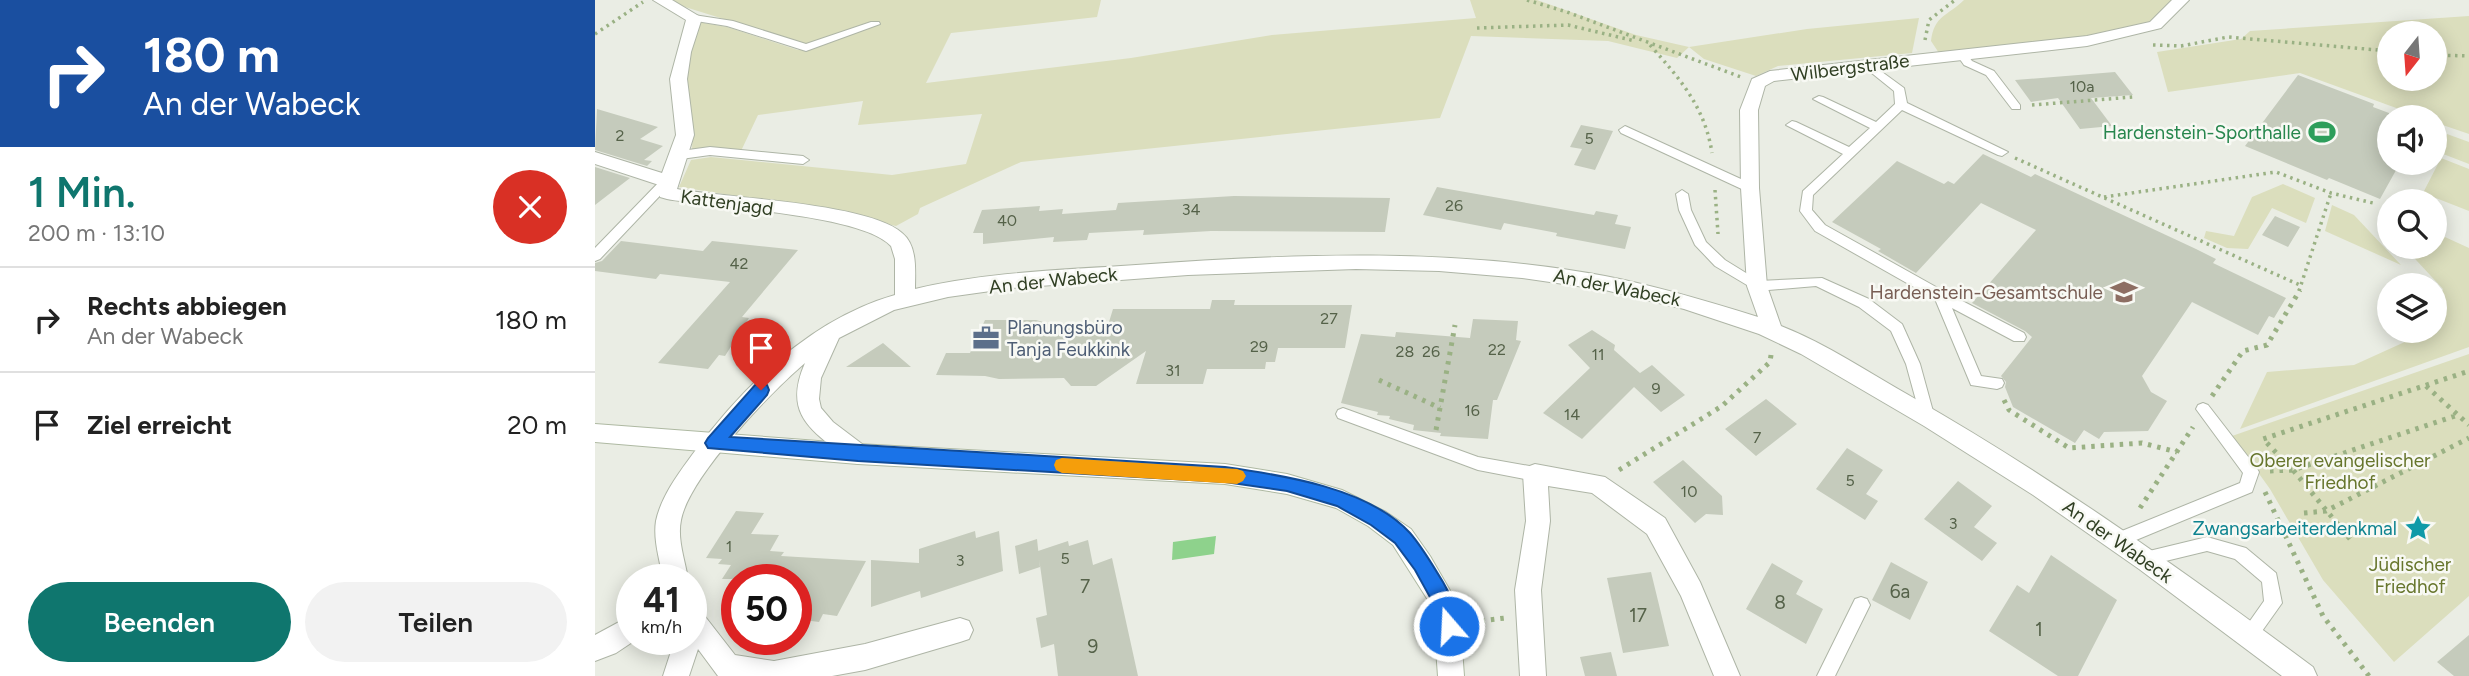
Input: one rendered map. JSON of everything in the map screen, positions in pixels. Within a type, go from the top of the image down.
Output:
[{"type":"street","points":[[661,0],[694,18]]},
{"type":"street","name":"Wilbergstraße","points":[[1758,83],[1770,76],[2112,36],[2155,25],[2181,0]]},
{"type":"street","name":"Kattenjagd","points":[[694,18],[681,57],[677,90],[686,125],[681,155],[667,181],[667,193],[809,213],[881,227],[896,238],[905,255],[903,278],[906,299]]},
{"type":"street","points":[[1758,83],[1749,110],[1749,188],[1757,285],[1772,330]]},
{"type":"street","points":[[595,158],[667,181]]},
{"type":"street","name":"An der Wabeck","points":[[673,564],[668,522],[674,506],[714,443],[774,376],[831,333],[861,316],[906,299],[1031,280],[1283,261],[1491,265],[1569,276],[1669,295],[1772,330],[1927,415],[2118,540],[2304,676]]},
{"type":"street","points":[[831,333],[810,373],[808,405],[815,419],[858,454]]},
{"type":"street","points":[[595,433],[858,454],[1225,474],[1297,487],[1342,500],[1377,519],[1402,537],[1422,564],[1446,606],[1451,676]]},
{"type":"street","points":[[1533,676],[1528,590],[1538,522],[1535,474],[1597,484],[1656,526],[1691,590],[1727,676]]},
{"type":"street","points":[[707,644],[728,667],[774,674],[865,657],[960,629]]},
{"type":"street","points":[[595,648],[616,638]]},
{"type":"street","points":[[676,676],[682,655]]},
{"type":"lane","points":[[694,18],[729,23],[807,48],[875,24]]},
{"type":"lane","points":[[1962,55],[1968,63],[1990,73],[2015,107]]},
{"type":"lane","points":[[1867,64],[1900,90],[1901,105]]},
{"type":"lane","points":[[1819,99],[1877,127]]},
{"type":"lane","points":[[1901,105],[1807,194],[1806,211],[1820,228],[2019,337]]},
{"type":"lane","points":[[1901,105],[2002,152]]},
{"type":"lane","points":[[1792,125],[1849,152]]},
{"type":"lane","points":[[1625,130],[1749,188]]},
{"type":"lane","points":[[681,155],[710,151],[803,160]]},
{"type":"lane","points":[[595,256],[667,181]]},
{"type":"lane","points":[[1682,194],[1685,210],[1701,245],[1720,263],[1757,285],[1817,281],[1864,303],[1896,328],[1913,364],[1927,415]]},
{"type":"lane","points":[[1940,296],[1976,382],[1997,383]]},
{"type":"lane","points":[[2118,540],[2246,487],[2251,472],[2203,409]]},
{"type":"lane","points":[[1343,414],[1478,463],[1535,474]]},
{"type":"lane","points":[[2145,559],[2207,544],[2240,553],[2270,578],[2273,603],[2249,635]]},
{"type":"lane","points":[[1826,676],[1861,605]]},
{"type":"path","points":[[595,34],[647,0]]},
{"type":"path","points":[[1527,0],[1567,12],[1758,83]]},
{"type":"path","points":[[1931,58],[1924,28],[1936,13],[1955,0]]},
{"type":"path","points":[[1477,28],[1568,24],[1639,41]]},
{"type":"path","points":[[2112,36],[2167,48],[2228,37],[2377,50]]},
{"type":"path","points":[[2447,55],[2469,56]]},
{"type":"path","points":[[2015,107],[2133,97]]},
{"type":"path","points":[[2002,152],[2302,286]]},
{"type":"path","points":[[2103,197],[2276,172],[2331,193],[2372,203]]},
{"type":"path","points":[[2163,475],[2203,409],[2243,351],[2267,345],[2302,286],[2331,193]]},
{"type":"path","points":[[1432,448],[1455,325]]},
{"type":"path","points":[[1597,484],[1722,406],[1770,362],[1772,330]]},
{"type":"path","points":[[2350,539],[2293,470],[2263,439],[2469,371]]},
{"type":"path","points":[[1379,380],[1440,408]]},
{"type":"path","points":[[1997,383],[2009,410],[2069,448],[2142,443],[2177,453]]},
{"type":"path","points":[[2425,386],[2469,425]]},
{"type":"path","points":[[2251,472],[2293,470],[2458,415]]},
{"type":"path","points":[[2304,513],[2326,511],[2469,438]]},
{"type":"path","points":[[2251,472],[2270,501],[2323,616],[2369,676]]},
{"type":"path","points":[[1449,626],[1530,616]]},
{"type":"green space","points":[[671,0],[1101,0],[1097,17],[951,33],[926,83],[1131,58],[1272,35],[1476,18],[1470,0],[1537,0],[1636,35],[1689,47],[1677,58],[1608,41],[1471,36],[1440,118],[1021,162],[920,208],[918,214],[896,226],[820,209],[679,187],[691,160],[711,157],[892,175],[966,164],[982,114],[858,125],[863,101],[758,115],[741,151],[692,150],[693,122],[684,88],[687,55],[698,22],[727,27],[798,50],[807,45],[685,7]]},
{"type":"green space","points":[[1964,0],[2172,0],[2149,22],[2090,36],[1939,53],[1931,41],[1935,26]]},
{"type":"green space","points":[[2469,16],[2469,134],[2447,126],[2447,105],[2388,105],[2300,73],[2168,92],[2157,52],[2241,39],[2250,31],[2377,22],[2377,91],[2447,91],[2447,21],[2396,21]]},
{"type":"green space","points":[[1919,18],[1912,53],[1778,66],[1756,76],[1704,59],[1689,47],[1807,29]]},
{"type":"green space","points":[[2447,134],[2469,142],[2469,164],[2447,155]]},
{"type":"green space","points":[[2447,160],[2469,169],[2469,211],[2447,202],[2447,189],[2425,189],[2432,175],[2447,175]]},
{"type":"green space","points":[[2283,184],[2315,198],[2306,223],[2272,208],[2248,249],[2227,248],[2204,238],[2206,231],[2234,236],[2252,197]]},
{"type":"green space","points":[[2332,205],[2354,215],[2377,239],[2377,254],[2325,231]]},
{"type":"green space","points":[[2447,238],[2469,248],[2469,347],[2240,429],[2267,372],[2354,365],[2403,343],[2447,343],[2447,273],[2428,273],[2415,259],[2447,259]]},
{"type":"green space","name":"Oberer evangelischer Friedhof","points":[[2469,354],[2469,596],[2394,662],[2323,580],[2270,489],[2232,436]]},
{"type":"shaded area","points":[[1216,536],[1214,554],[1172,560],[1173,542]]},
{"type":"building","points":[[2115,72],[2133,95],[2091,98],[2112,126],[2080,129],[2058,98],[2031,102],[2015,80]]},
{"type":"building","name":"Hardenstein-Sporthalle","points":[[2298,75],[2374,104],[2373,107],[2377,108],[2377,175],[2393,175],[2386,189],[2377,189],[2377,198],[2245,146]]},
{"type":"building","points":[[597,109],[658,127],[640,139],[663,146],[644,160],[652,161],[647,166],[595,150]]},
{"type":"building","points":[[1581,125],[1613,131],[1595,170],[1574,165],[1582,149],[1570,147]]},
{"type":"building","name":"Hardenstein-Gesamtschule","points":[[1983,154],[2031,177],[2035,174],[2196,249],[2216,259],[2213,263],[2286,298],[2274,318],[2269,316],[2258,335],[2192,302],[2142,376],[2151,392],[2167,401],[2148,431],[2104,432],[2099,439],[2084,430],[2075,443],[2013,407],[2005,387],[2006,382],[2001,376],[2032,337],[1972,303],[2036,230],[1981,203],[1916,273],[1878,251],[1881,249],[1832,222],[1897,161],[1944,184],[1948,181],[1954,184]]},
{"type":"building","points":[[595,167],[630,178],[595,205]]},
{"type":"building","points":[[1437,187],[1594,215],[1596,211],[1618,215],[1615,224],[1631,227],[1625,249],[1504,223],[1501,230],[1423,215]]},
{"type":"building","points":[[1234,196],[1390,198],[1385,232],[1211,231],[1143,235],[1144,230],[1089,233],[1087,240],[1053,242],[1054,237],[983,244],[983,233],[973,233],[982,210],[1040,206],[1039,211],[1063,209],[1062,214],[1116,210],[1118,203]]},
{"type":"building","points":[[2275,216],[2300,227],[2288,247],[2262,235]]},
{"type":"building","points":[[621,241],[703,251],[712,241],[798,250],[742,317],[749,318],[725,356],[719,355],[708,369],[658,363],[730,282],[660,274],[656,279],[595,271],[595,263],[602,261]]},
{"type":"building","points":[[1212,300],[1235,300],[1234,305],[1352,305],[1345,348],[1278,348],[1275,362],[1266,362],[1265,369],[1207,369],[1203,384],[1136,384],[1146,351],[1096,386],[1071,386],[1064,378],[999,379],[985,376],[936,375],[946,353],[970,353],[985,320],[1036,320],[1050,324],[1109,322],[1113,309],[1210,309]]},
{"type":"building","points":[[1473,319],[1518,321],[1516,340],[1521,341],[1497,400],[1493,400],[1488,439],[1440,436],[1441,433],[1413,430],[1414,425],[1389,419],[1390,416],[1377,415],[1378,412],[1341,403],[1361,334],[1395,337],[1396,332],[1470,338]]},
{"type":"building","points":[[1592,330],[1615,345],[1614,350],[1640,373],[1652,365],[1685,395],[1661,412],[1634,387],[1582,439],[1543,413],[1590,368],[1568,345]]},
{"type":"building","points":[[883,343],[911,367],[846,367]]},
{"type":"building","points":[[1766,399],[1797,424],[1756,456],[1725,429]]},
{"type":"building","points":[[1847,448],[1883,470],[1866,494],[1878,501],[1865,520],[1816,489]]},
{"type":"building","points":[[1683,460],[1722,496],[1723,515],[1706,514],[1695,523],[1653,482]]},
{"type":"building","points":[[1958,481],[1992,506],[1974,527],[1997,543],[1982,561],[1924,519]]},
{"type":"building","points":[[736,511],[764,513],[751,534],[779,535],[770,551],[784,552],[781,556],[866,561],[837,616],[823,614],[819,622],[812,621],[812,564],[721,564],[718,564],[722,559],[706,558]]},
{"type":"building","points":[[975,531],[976,538],[999,531],[1003,571],[921,598],[920,591],[871,607],[871,560],[919,563],[919,549]]},
{"type":"building","points":[[1037,539],[1040,567],[1019,574],[1015,546]]},
{"type":"building","points":[[1088,540],[1093,565],[1112,558],[1138,676],[1058,676],[1054,644],[1041,648],[1036,618],[1047,615],[1038,551],[1068,541],[1069,546]]},
{"type":"building","points":[[2051,555],[2117,600],[2078,676],[2058,676],[1989,631],[2017,585],[2029,593]]},
{"type":"building","points":[[1891,562],[1928,582],[1910,620],[1872,600]]},
{"type":"building","points":[[1772,563],[1803,581],[1796,594],[1823,609],[1806,644],[1746,609]]},
{"type":"building","points":[[1651,572],[1669,646],[1623,653],[1607,578]]},
{"type":"building","points":[[2469,635],[2469,676],[2454,676],[2437,662]]},
{"type":"building","points":[[1611,652],[1617,676],[1585,676],[1580,657]]},
{"type":"slow traffic","points":[[1062,465],[1237,476]]},
{"type":"place","name":"Hardenstein-Sporthalle","points":[[2322,132]]},
{"type":"place","name":"Hardenstein-Gesamtschule","points":[[2124,292]]},
{"type":"place","name":"Planungsbüro Tanja Feukkink","points":[[986,338]]},
{"type":"place","name":"Zwangsarbeiterdenkmal","points":[[2418,528]]},
{"type":"route","points":[[761,390],[714,443],[858,454],[1225,474],[1287,484],[1342,500],[1377,519],[1402,537],[1422,564],[1446,606],[1449,626]]},
{"type":"park label","name":"Jüdischer Friedhof","points":[[2410,575]]}]
